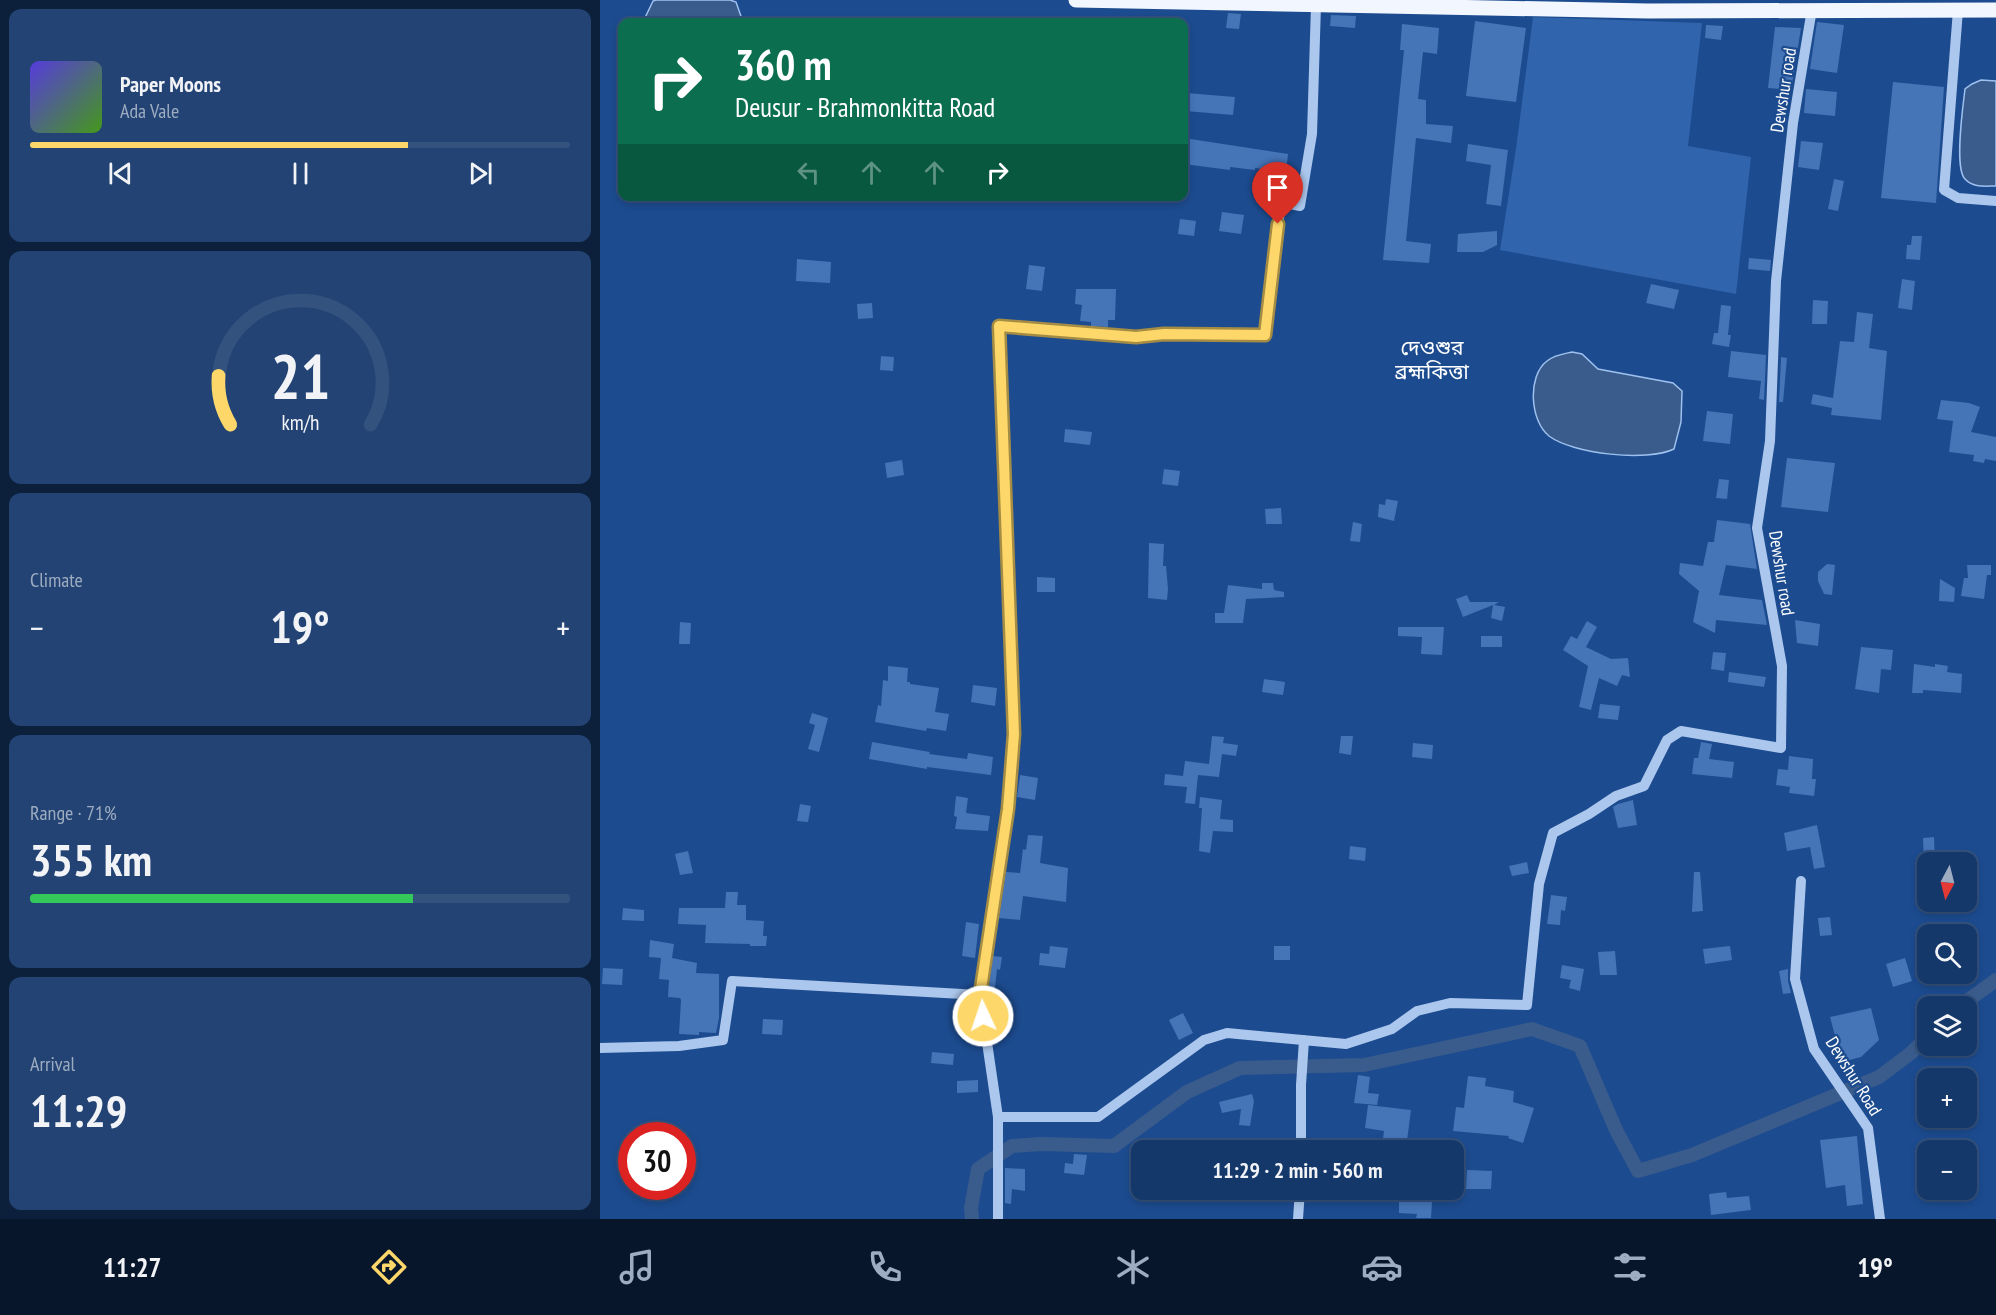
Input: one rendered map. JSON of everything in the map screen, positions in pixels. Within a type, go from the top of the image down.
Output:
[{"type":"main road","points":[[1076,0],[1648,11],[1996,10]]},
{"type":"street","points":[[998,1219],[998,1117],[980,995],[1008,809],[1014,734],[999,326],[1136,337],[1164,334],[1265,335],[1281,202],[1300,206],[1310,144],[1316,5]]},
{"type":"street","name":"Dewshur road","points":[[1304,1040],[1346,1044],[1392,1029],[1417,1011],[1450,1003],[1527,1005],[1539,884],[1553,833],[1589,814],[1616,796],[1644,786],[1667,740],[1681,731],[1781,748],[1782,666],[1757,528],[1770,441],[1776,281],[1793,123],[1812,9]]},
{"type":"street","points":[[1958,10],[1944,190],[1958,198],[1996,201]]},
{"type":"street","name":"Dewshur Road","points":[[1801,880],[1795,980],[1814,1049],[1868,1128],[1880,1219]]},
{"type":"street","points":[[600,1048],[679,1046],[723,1040],[732,981],[980,995]]},
{"type":"street","points":[[998,1117],[1098,1118],[1204,1040],[1227,1033],[1304,1040],[1301,1140]]},
{"type":"street","points":[[1298,1219],[1299,1200]]},
{"type":"shaded area","points":[[730,0],[736,2],[742,18],[645,18],[653,1]]},
{"type":"shaded area","points":[[1533,17],[1702,23],[1688,146],[1751,157],[1736,294],[1500,250]]},
{"type":"shaded area","points":[[1981,80],[1996,81],[1996,186],[1979,186],[1968,182],[1962,173],[1960,163],[1960,136],[1965,89]]},
{"type":"shaded area","points":[[1572,352],[1582,354],[1598,369],[1673,383],[1682,391],[1681,422],[1674,449],[1646,455],[1610,454],[1575,447],[1549,436],[1538,420],[1535,410],[1533,398],[1536,377],[1550,359]]},
{"type":"building","points":[[1228,13],[1241,14],[1239,29],[1226,28]]},
{"type":"building","points":[[1331,15],[1356,16],[1355,28],[1330,26]]},
{"type":"building","points":[[1475,21],[1526,28],[1516,102],[1466,96]]},
{"type":"building","points":[[1817,22],[1844,25],[1837,73],[1810,69]]},
{"type":"building","points":[[1402,24],[1439,28],[1437,54],[1423,52],[1418,99],[1426,100],[1426,124],[1453,126],[1451,143],[1416,138],[1406,241],[1431,244],[1429,263],[1383,260],[1404,50],[1400,50]]},
{"type":"building","points":[[1706,25],[1723,26],[1721,40],[1705,38]]},
{"type":"building","points":[[1775,27],[1801,28],[1791,90],[1768,88]]},
{"type":"building","points":[[1893,82],[1944,87],[1936,203],[1881,198]]},
{"type":"building","points":[[1806,89],[1837,92],[1835,116],[1804,113]]},
{"type":"building","points":[[1188,93],[1235,97],[1233,115],[1188,111]]},
{"type":"building","points":[[1188,139],[1288,154],[1286,172],[1230,167],[1230,170],[1188,165]]},
{"type":"building","points":[[1801,141],[1823,143],[1819,170],[1798,167]]},
{"type":"building","points":[[1468,144],[1508,150],[1501,206],[1486,204],[1491,165],[1466,161]]},
{"type":"building","points":[[1834,179],[1844,181],[1838,211],[1828,209]]},
{"type":"building","points":[[1222,212],[1244,215],[1241,234],[1219,231]]},
{"type":"building","points":[[1180,219],[1196,221],[1194,236],[1178,234]]},
{"type":"building","points":[[1497,231],[1497,245],[1483,252],[1457,252],[1458,234]]},
{"type":"building","points":[[1912,236],[1922,236],[1920,260],[1906,259],[1907,245],[1911,245]]},
{"type":"building","points":[[1749,258],[1771,260],[1770,271],[1748,269]]},
{"type":"building","points":[[797,259],[831,262],[830,283],[796,281]]},
{"type":"building","points":[[1029,265],[1045,267],[1042,291],[1026,289]]},
{"type":"building","points":[[1902,279],[1915,281],[1912,310],[1898,308]]},
{"type":"building","points":[[1651,284],[1679,290],[1674,309],[1646,303]]},
{"type":"building","points":[[1076,289],[1116,289],[1115,320],[1108,320],[1108,327],[1091,326],[1091,322],[1080,321],[1082,305],[1075,304]]},
{"type":"building","points":[[1813,300],[1828,301],[1827,324],[1812,324]]},
{"type":"building","points":[[872,303],[873,318],[858,319],[857,304]]},
{"type":"building","points":[[1721,305],[1731,306],[1729,347],[1712,344],[1714,333],[1718,333]]},
{"type":"building","points":[[1857,312],[1873,314],[1869,348],[1887,351],[1881,420],[1831,415],[1832,408],[1811,404],[1813,394],[1833,398],[1840,341],[1854,342]]},
{"type":"building","points":[[1731,351],[1766,355],[1764,400],[1759,399],[1761,381],[1728,377]]},
{"type":"building","points":[[881,356],[894,357],[893,371],[880,370]]},
{"type":"building","points":[[1781,357],[1787,358],[1783,402],[1779,402]]},
{"type":"building","points":[[1941,400],[1969,403],[1980,407],[1971,432],[1996,437],[1996,461],[1985,459],[1984,463],[1973,461],[1974,455],[1949,452],[1953,421],[1937,419]]},
{"type":"building","points":[[1707,411],[1733,414],[1730,444],[1703,441]]},
{"type":"building","points":[[1065,429],[1092,432],[1090,445],[1064,442]]},
{"type":"building","points":[[1787,458],[1835,463],[1828,512],[1781,507]]},
{"type":"building","points":[[902,460],[904,475],[887,478],[885,463]]},
{"type":"building","points":[[1164,469],[1180,471],[1178,486],[1162,484]]},
{"type":"building","points":[[1719,479],[1729,480],[1727,499],[1716,498]]},
{"type":"building","points":[[1386,499],[1398,501],[1394,521],[1378,517],[1379,504],[1385,505]]},
{"type":"building","points":[[1281,508],[1282,524],[1266,524],[1265,509]]},
{"type":"building","points":[[1717,520],[1750,524],[1757,569],[1726,565],[1719,595],[1762,600],[1767,625],[1716,620],[1715,633],[1693,622],[1699,591],[1679,574],[1680,563],[1703,566],[1708,542],[1714,542]]},
{"type":"building","points":[[1353,522],[1362,524],[1360,542],[1350,541]]},
{"type":"building","points":[[1149,543],[1164,544],[1163,566],[1166,566],[1167,600],[1148,598]]},
{"type":"building","points":[[1827,564],[1835,565],[1832,595],[1824,594],[1818,581],[1818,572]]},
{"type":"building","points":[[1967,565],[1991,565],[1991,575],[1987,575],[1984,599],[1961,596],[1964,578],[1968,578]]},
{"type":"building","points":[[1037,577],[1055,578],[1055,592],[1037,592]]},
{"type":"building","points":[[1940,579],[1955,588],[1954,602],[1939,601]]},
{"type":"building","points":[[1262,583],[1273,583],[1274,590],[1284,592],[1284,597],[1246,599],[1243,623],[1215,623],[1215,613],[1224,613],[1228,585],[1262,589]]},
{"type":"building","points":[[1467,595],[1470,602],[1499,602],[1494,605],[1505,607],[1502,621],[1491,618],[1493,605],[1463,617],[1456,599]]},
{"type":"building","points":[[1795,620],[1820,624],[1818,646],[1797,643]]},
{"type":"building","points":[[1587,621],[1597,627],[1586,647],[1611,659],[1628,658],[1630,677],[1622,675],[1617,686],[1599,678],[1591,710],[1579,707],[1588,666],[1563,650],[1571,636],[1577,639]]},
{"type":"building","points":[[680,622],[691,623],[690,644],[679,644]]},
{"type":"building","points":[[1398,627],[1444,627],[1442,655],[1421,654],[1422,637],[1398,636]]},
{"type":"building","points":[[1481,636],[1502,636],[1502,647],[1481,647]]},
{"type":"building","points":[[1861,647],[1893,650],[1891,670],[1881,669],[1879,693],[1855,689]]},
{"type":"building","points":[[1713,652],[1726,653],[1724,671],[1711,669]]},
{"type":"building","points":[[1914,664],[1948,666],[1947,672],[1962,674],[1961,693],[1923,690],[1923,693],[1912,693]]},
{"type":"building","points":[[888,666],[908,668],[907,682],[910,684],[939,688],[935,712],[949,714],[946,731],[927,728],[926,731],[875,722],[878,705],[881,706],[883,680],[888,681]]},
{"type":"building","points":[[1729,672],[1766,677],[1764,687],[1728,682]]},
{"type":"building","points":[[1264,679],[1285,682],[1283,695],[1262,692]]},
{"type":"building","points":[[973,685],[997,688],[995,706],[971,702]]},
{"type":"building","points":[[1600,704],[1620,706],[1618,720],[1598,718]]},
{"type":"building","points":[[812,713],[828,718],[819,752],[808,749],[815,725],[809,723]]},
{"type":"building","points":[[1212,736],[1224,737],[1223,743],[1238,745],[1236,756],[1222,754],[1219,777],[1198,775],[1195,804],[1185,803],[1187,787],[1164,785],[1165,774],[1183,776],[1185,761],[1209,764]]},
{"type":"building","points":[[1341,736],[1353,736],[1351,755],[1339,753]]},
{"type":"building","points":[[872,742],[967,759],[968,753],[993,757],[991,775],[927,767],[927,769],[869,759]]},
{"type":"building","points":[[1701,742],[1712,744],[1709,759],[1734,762],[1732,778],[1692,774],[1694,758],[1698,758]]},
{"type":"building","points":[[1413,743],[1433,745],[1432,759],[1412,757]]},
{"type":"building","points":[[1789,756],[1813,759],[1812,779],[1816,779],[1814,796],[1789,793],[1790,787],[1776,785],[1778,769],[1788,770]]},
{"type":"building","points":[[1020,775],[1038,778],[1035,800],[1017,797]]},
{"type":"building","points":[[956,796],[968,798],[966,813],[990,816],[988,831],[955,829]]},
{"type":"building","points":[[1200,797],[1222,800],[1220,819],[1233,820],[1233,832],[1213,831],[1210,853],[1199,851],[1202,808],[1199,808]]},
{"type":"building","points":[[1633,800],[1637,825],[1618,828],[1613,807]]},
{"type":"building","points":[[800,804],[811,806],[808,822],[797,821]]},
{"type":"building","points":[[1817,825],[1825,867],[1814,869],[1810,847],[1787,851],[1784,833]]},
{"type":"building","points":[[1028,835],[1043,836],[1040,863],[1068,868],[1066,902],[1023,896],[1020,920],[999,918],[1006,872],[1020,873],[1023,849],[1026,850]]},
{"type":"building","points":[[1934,837],[1935,852],[1924,852],[1923,838]]},
{"type":"building","points":[[1350,846],[1366,848],[1365,861],[1349,859]]},
{"type":"building","points":[[688,851],[693,873],[680,875],[675,854]]},
{"type":"building","points":[[1527,862],[1529,873],[1512,876],[1509,866]]},
{"type":"building","points":[[1694,872],[1700,872],[1703,911],[1692,912]]},
{"type":"building","points":[[726,892],[738,892],[737,905],[746,905],[746,920],[764,921],[763,936],[767,936],[766,946],[705,943],[706,925],[678,924],[679,908],[725,908]]},
{"type":"building","points":[[1551,895],[1567,897],[1565,911],[1561,910],[1560,925],[1547,924]]},
{"type":"building","points":[[623,908],[644,910],[644,921],[622,920]]},
{"type":"building","points":[[1830,917],[1832,935],[1820,936],[1818,918]]},
{"type":"building","points":[[966,922],[979,924],[975,958],[962,956]]},
{"type":"building","points":[[650,940],[674,944],[672,958],[697,963],[696,973],[719,974],[719,1018],[716,1033],[679,1034],[681,1000],[668,997],[669,980],[659,979],[661,958],[649,957]]},
{"type":"building","points":[[1050,946],[1068,948],[1065,968],[1039,965],[1040,953],[1049,954]]},
{"type":"building","points":[[1274,946],[1290,946],[1290,960],[1274,960]]},
{"type":"building","points":[[1730,946],[1732,960],[1705,964],[1703,949]]},
{"type":"building","points":[[1615,951],[1617,975],[1600,975],[1598,952]]},
{"type":"building","points":[[993,956],[1002,957],[1000,970],[997,969],[994,997],[988,995]]},
{"type":"building","points":[[1905,958],[1912,981],[1893,987],[1886,964]]},
{"type":"building","points":[[1562,965],[1584,969],[1580,991],[1569,988],[1571,980],[1560,978]]},
{"type":"building","points":[[603,968],[623,969],[622,985],[602,984]]},
{"type":"building","points":[[1788,969],[1791,993],[1783,994],[1779,971]]},
{"type":"building","points":[[1871,1008],[1879,1040],[1861,1057],[1842,1062],[1830,1017]]},
{"type":"building","points":[[1183,1013],[1193,1033],[1179,1040],[1169,1020]]},
{"type":"building","points":[[763,1019],[783,1020],[782,1035],[762,1034]]},
{"type":"building","points":[[932,1052],[954,1054],[953,1065],[931,1063]]},
{"type":"building","points":[[1358,1075],[1370,1077],[1368,1093],[1379,1094],[1377,1105],[1354,1103]]},
{"type":"building","points":[[1468,1076],[1486,1078],[1485,1086],[1514,1091],[1513,1102],[1534,1108],[1523,1143],[1508,1138],[1509,1136],[1453,1131],[1456,1107],[1464,1108]]},
{"type":"building","points":[[978,1080],[978,1092],[957,1093],[957,1081]]},
{"type":"building","points":[[1252,1094],[1254,1101],[1250,1126],[1239,1125],[1241,1109],[1222,1113],[1219,1102]]},
{"type":"building","points":[[1368,1105],[1411,1110],[1407,1140],[1383,1140],[1384,1131],[1365,1128]]},
{"type":"building","points":[[1857,1136],[1863,1204],[1847,1206],[1845,1185],[1826,1188],[1820,1140]]},
{"type":"building","points":[[1074,1154],[1087,1155],[1084,1175],[1064,1173],[1065,1163],[1073,1164]]},
{"type":"building","points":[[1005,1168],[1025,1169],[1025,1191],[1012,1189],[1011,1204],[1005,1203]]},
{"type":"building","points":[[1467,1170],[1492,1171],[1491,1189],[1466,1189]]},
{"type":"building","points":[[1726,1192],[1727,1198],[1749,1196],[1751,1210],[1711,1215],[1709,1194]]},
{"type":"building","points":[[1399,1200],[1432,1202],[1431,1218],[1416,1218],[1417,1214],[1399,1213]]},
{"type":"waterway","points":[[1974,996],[1996,980]]},
{"type":"waterway","points":[[972,1219],[971,1208],[978,1169],[1012,1146],[1041,1144],[1114,1146],[1187,1092],[1240,1068],[1364,1065],[1532,1029],[1580,1046],[1616,1130],[1638,1171],[1692,1155],[1879,1077],[1917,1047]]},
{"type":"district","name":"দেওশুর ব্রহ্মকিত্তা","points":[[1432,359]]},
{"type":"route","points":[[983,1016],[980,995],[1008,809],[1014,734],[999,326],[1136,337],[1164,334],[1265,335],[1278,224]]}]
